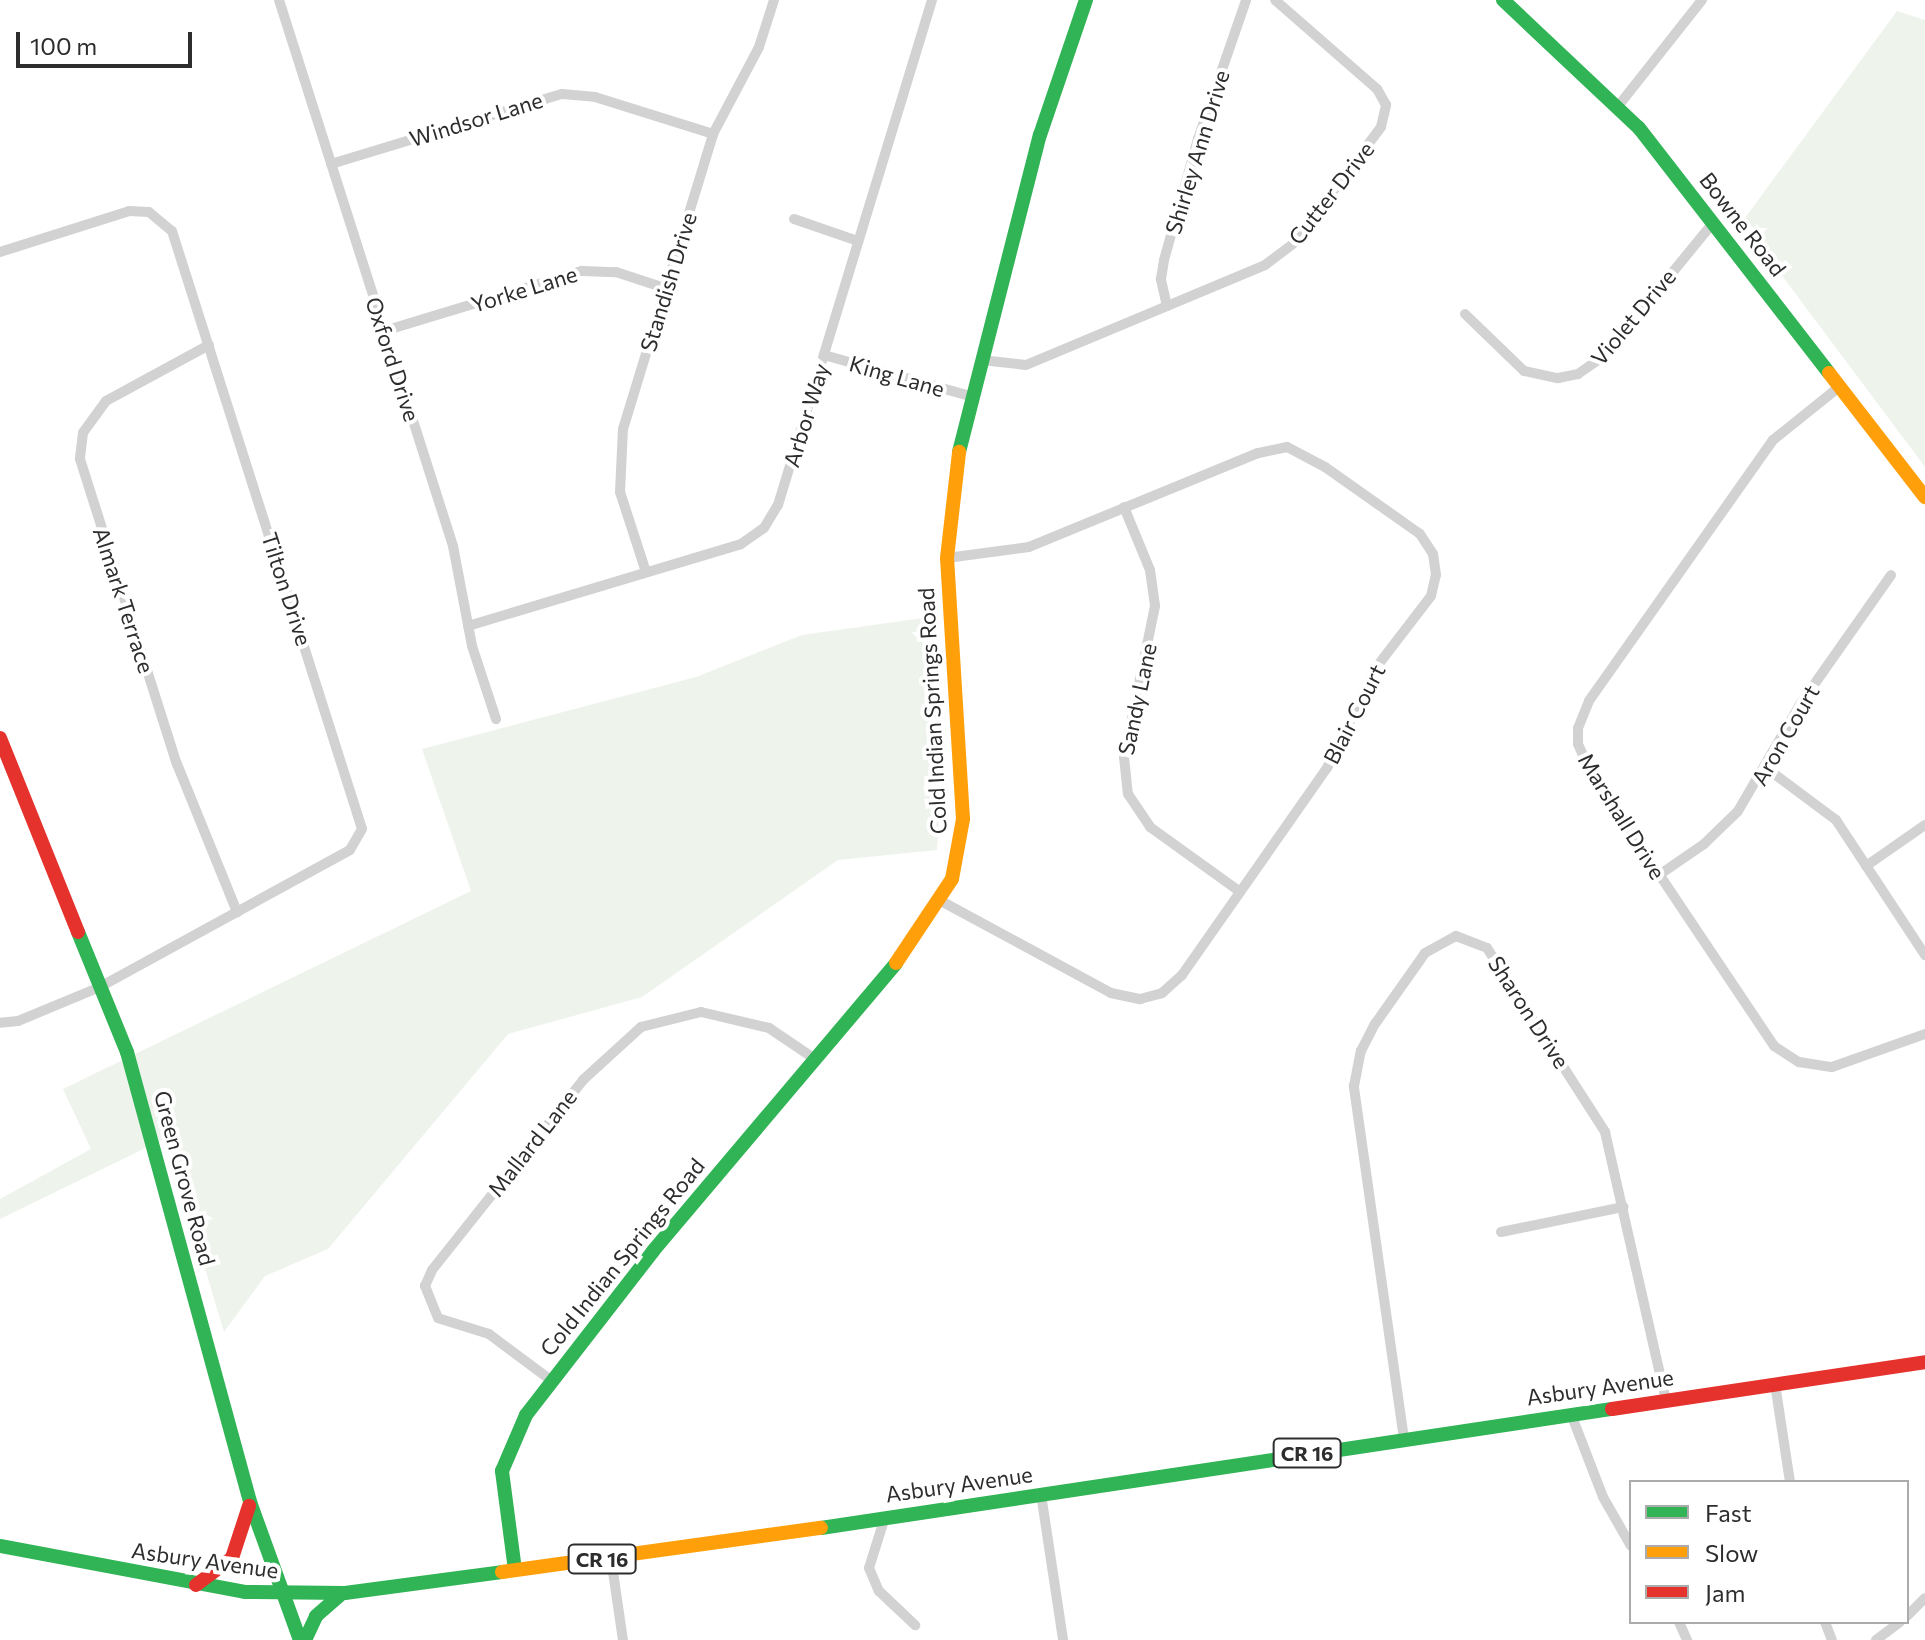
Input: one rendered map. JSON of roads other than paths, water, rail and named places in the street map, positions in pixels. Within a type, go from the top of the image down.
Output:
[{"type":"street","name":"Standish Drive","points":[[646,572],[622,504],[618,457],[665,288],[713,134],[759,47],[774,0]]},
{"type":"street","name":"Arbor Way","points":[[468,626],[741,544],[764,528],[778,505],[932,0]]},
{"type":"street","name":"Cold Indian Springs Road","points":[[515,1570],[504,1506],[503,1461],[526,1415],[941,901],[954,871],[963,819],[947,558],[952,478],[970,396],[1040,135],[1086,0]]},
{"type":"street","name":"Shirley Ann Drive","points":[[1167,306],[1161,279],[1164,260],[1198,139],[1246,0]]},
{"type":"street","name":"Cutter Drive","points":[[981,360],[1026,365],[1265,265],[1287,250],[1384,122],[1382,93],[1275,0]]},
{"type":"street","name":"Bowne Road","points":[[1503,0],[1619,105],[1925,497]]},
{"type":"street","points":[[1619,105],[1702,0]]},
{"type":"street","name":"Oxford Drive","points":[[282,1],[462,577],[468,626],[496,719]]},
{"type":"street","name":"Windsor Lane","points":[[331,164],[562,94],[595,97],[713,134]]},
{"type":"street","name":"Tilton Drive","points":[[0,252],[129,211],[149,212],[172,231],[362,829],[350,850],[100,987],[18,1021],[0,1023]]},
{"type":"street","points":[[794,219],[858,241]]},
{"type":"street","name":"Violet Drive","points":[[1465,314],[1524,371],[1543,378],[1578,374],[1604,356],[1713,223]]},
{"type":"street","name":"Yorke Lane","points":[[384,331],[582,271],[616,272],[665,288]]},
{"type":"street","name":"Almark Terrace","points":[[209,345],[106,401],[83,433],[80,459],[177,764],[237,912]]},
{"type":"street","name":"King Lane","points":[[824,355],[970,396]]},
{"type":"street","name":"Marshall Drive","points":[[1839,387],[1773,440],[1582,715],[1578,736],[1583,759],[1763,1034],[1786,1056],[1832,1067],[1925,1034]]},
{"type":"street","name":"Blair Court","points":[[941,901],[1111,993],[1140,999],[1172,985],[1327,768],[1375,669],[1431,596],[1436,575],[1433,554],[1420,534],[1325,467],[1287,447],[1258,453],[1029,547],[947,558]]},
{"type":"street","name":"Sandy Lane","points":[[1124,507],[1150,570],[1155,606],[1124,757],[1128,794],[1150,827],[1239,891]]},
{"type":"street","name":"Aron Court","points":[[1659,875],[1726,825],[1765,767],[1799,706],[1891,575]]},
{"type":"street","name":"Green Grove Road","points":[[0,738],[144,1106],[250,1502],[280,1594],[303,1640]]},
{"type":"street","points":[[1765,767],[1826,808],[1925,955]]},
{"type":"street","points":[[1866,866],[1925,825]]},
{"type":"street","name":"Sharon Drive","points":[[1404,1439],[1354,1086],[1361,1051],[1375,1024],[1432,946],[1456,936],[1487,948],[1599,1119],[1623,1207],[1666,1400]]},
{"type":"street","name":"Mallard Lane","points":[[552,1381],[489,1334],[438,1318],[425,1286],[432,1270],[583,1080],[641,1027],[701,1012],[769,1028],[815,1059]]},
{"type":"street","points":[[1501,1232],[1623,1207]]},
{"type":"street","name":"Asbury Avenue","points":[[0,1546],[196,1585],[280,1594],[342,1593],[611,1558],[1925,1362]]},
{"type":"street","points":[[1775,1384],[1790,1480]]},
{"type":"street","points":[[1571,1414],[1603,1497],[1629,1542]]},
{"type":"street","points":[[1041,1494],[1063,1640]]},
{"type":"street","points":[[196,1585],[232,1558],[250,1502]]},
{"type":"street","points":[[885,1517],[869,1568],[879,1591],[915,1625]]},
{"type":"street","points":[[611,1558],[623,1640]]},
{"type":"street","points":[[303,1640],[316,1616],[342,1593]]},
{"type":"street","points":[[1909,1614],[1925,1598]]},
{"type":"street","points":[[1876,1640],[1897,1624]]}]
